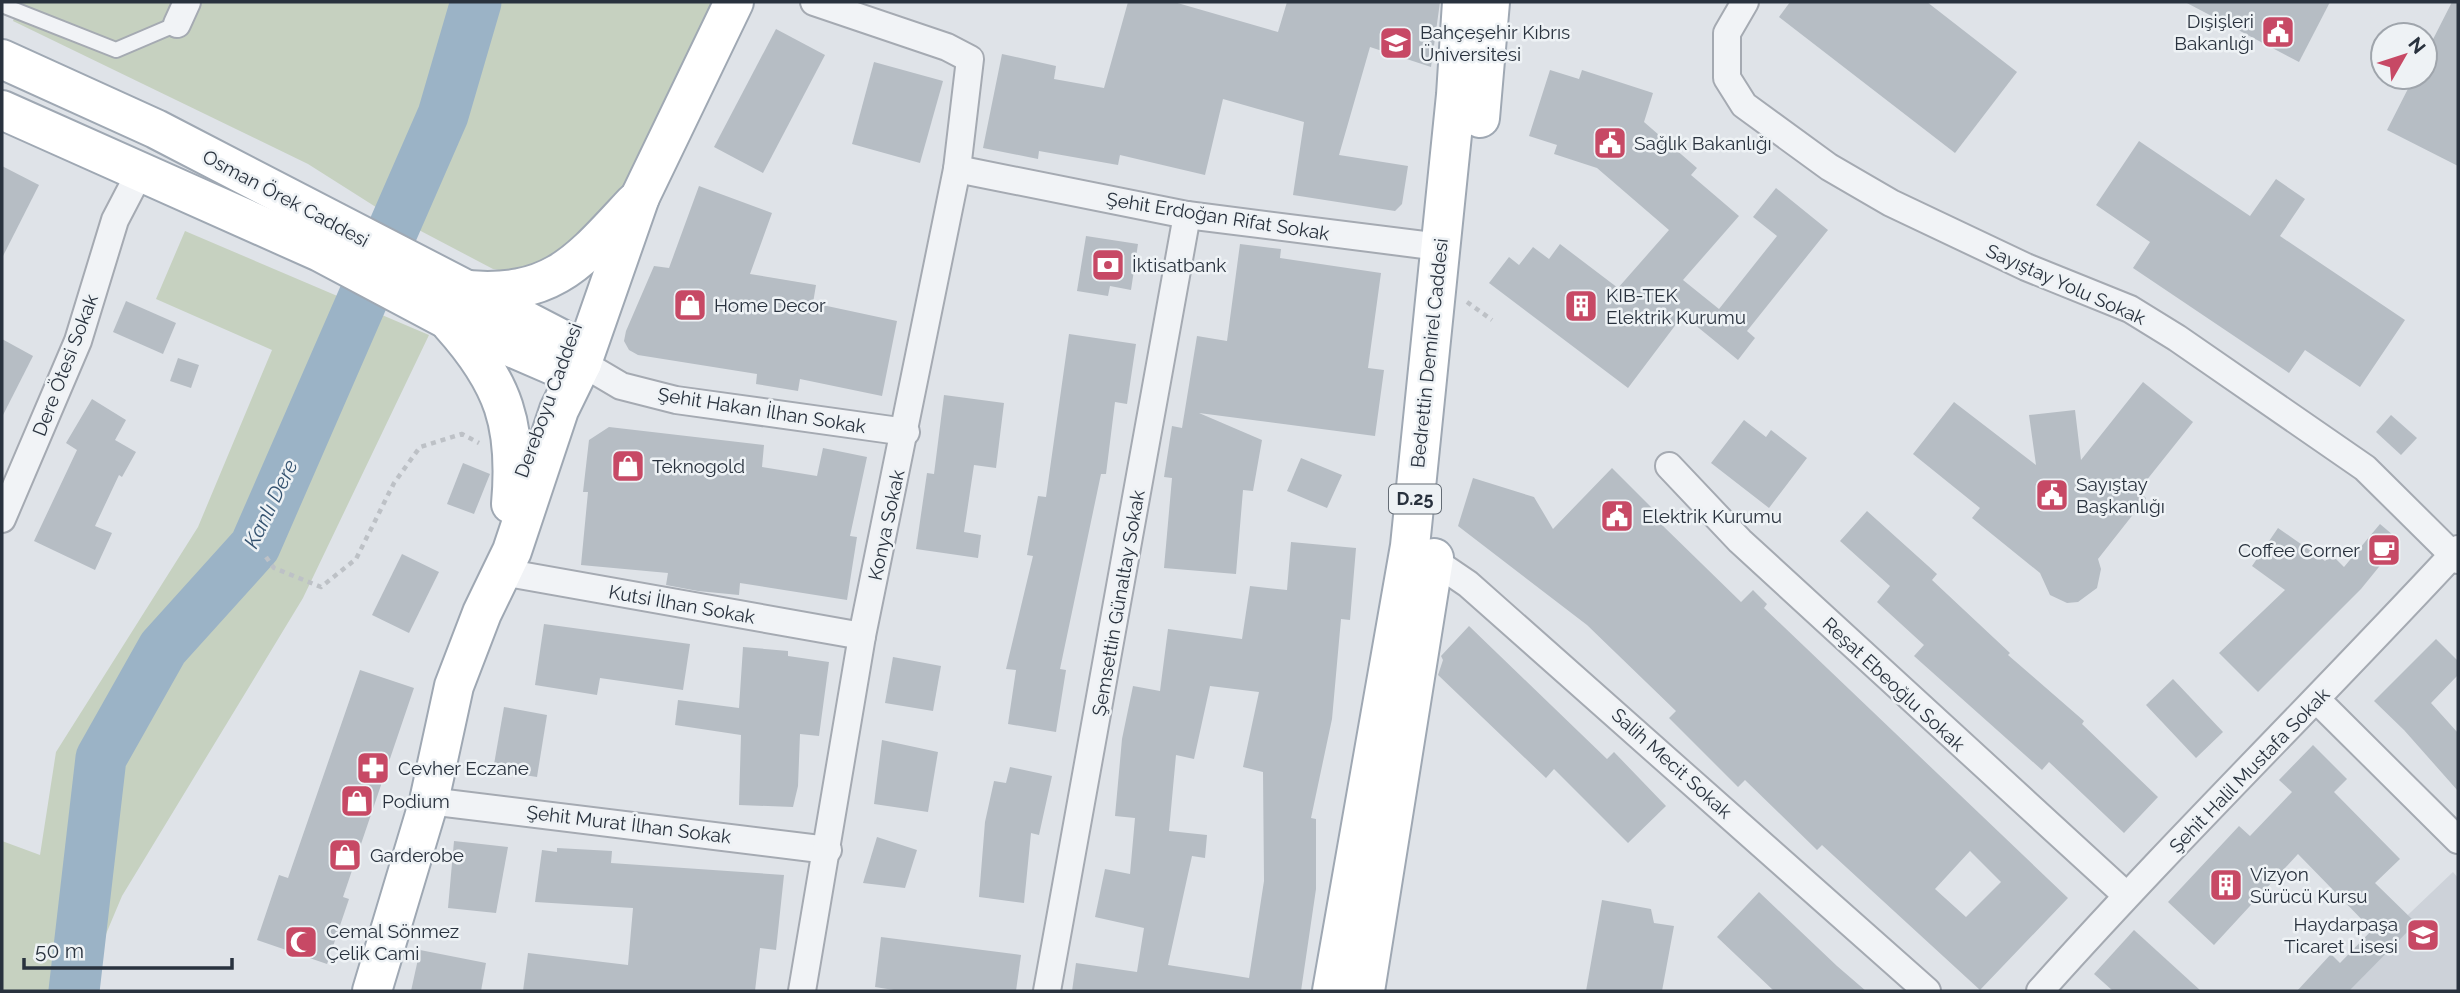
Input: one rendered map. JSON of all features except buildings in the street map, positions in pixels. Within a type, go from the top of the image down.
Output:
[{"type":"main road","name":"Dereboyu Caddesi","points":[[482,613],[492,551],[569,358],[640,197],[734,2]]},
{"type":"main road","name":"Bedrettin Demirel Caddesi","points":[[1332,991],[1422,552],[1440,247],[1462,2]]},
{"type":"main road","name":"Bedrettin Demirel Caddesi","points":[[1365,991],[1422,552],[1461,298],[1490,2]]},
{"type":"main road","name":"Osman Örek Caddesi","points":[[2,59],[156,129],[324,237],[569,358]]},
{"type":"main road","name":"Osman Örek Caddesi","points":[[2,110],[140,172],[324,237]]},
{"type":"main road","points":[[511,504],[514,460],[505,413],[488,370],[440,296],[512,291],[563,274],[640,197]]},
{"type":"main road","name":"Dereboyu Caddesi","points":[[372,991],[429,801],[454,686],[482,613],[502,572],[559,410],[569,358]]},
{"type":"street","name":"Konya Sokak","points":[[802,991],[828,850],[862,636],[906,432],[957,169],[970,59],[947,47],[814,2]]},
{"type":"street","name":"Sayıştay Yolu Sokak","points":[[1745,2],[1727,33],[1727,78],[1744,105],[1829,167],[1891,203],[2026,267],[2130,309],[2178,338],[2365,468],[2456,555]]},
{"type":"street","name":"Şehit Erdoğan Rifat Sokak","points":[[957,169],[1188,215],[1440,247]]},
{"type":"street","name":"Dere Ötesi Sokak","points":[[2,519],[78,341],[107,240],[140,172]]},
{"type":"street","name":"Şemsettin Günaltay Sokak","points":[[1047,991],[1188,215]]},
{"type":"street","name":"Şehit Hakan İlhan Sokak","points":[[569,358],[621,386],[676,400],[906,432]]},
{"type":"street","name":"Reşat Ebeoğlu Sokak","points":[[1669,466],[1740,541],[2126,895]]},
{"type":"street","name":"Salih Mecit Sokak","points":[[1422,552],[1611,708],[1927,991]]},
{"type":"street","name":"Şehit Halil Mustafa Sokak","points":[[2040,991],[2126,895],[2318,701],[2456,555]]},
{"type":"street","name":"Kutsi İlhan Sokak","points":[[502,572],[862,636]]},
{"type":"street","points":[[2318,701],[2458,840]]},
{"type":"street","name":"Şehit Murat İlhan Sokak","points":[[429,801],[828,850]]},
{"type":"lane","points":[[2,5],[116,50],[182,13]]},
{"type":"path","points":[[1461,298],[1492,320]]},
{"type":"path","points":[[265,557],[274,568],[321,587],[356,559],[394,483],[421,447],[462,434],[514,460]]},
{"type":"shaded area","name":"Haydarpaşa Ticaret Lisesi","points":[[2453,872],[2458,878],[2458,991],[2328,991]]},
{"type":"green space","points":[[20,2],[717,2],[607,224],[557,257],[510,272],[493,269],[379,209],[308,164],[13,21]]},
{"type":"green space","points":[[185,231],[429,335],[303,598],[122,896],[82,991],[2,991],[2,841],[40,855],[56,752],[198,527],[272,350],[156,299]]},
{"type":"waterway","name":"Kanlı Dere","points":[[74,991],[101,758],[163,648],[255,546],[443,115],[476,2]]},
{"type":"place","name":"Dışişleri Bakanlığı","points":[[2278,32]]},
{"type":"place","name":"Bahçeşehir Kıbrıs Üniversitesi","points":[[1396,43]]},
{"type":"place","name":"Sağlık Bakanlığı","points":[[1610,143]]},
{"type":"place","name":"İktisatbank","points":[[1108,265]]},
{"type":"place","name":"Home Decor","points":[[690,305]]},
{"type":"place","name":"KIB-TEK Elektrik Kurumu","points":[[1581,306]]},
{"type":"place","name":"Teknogold","points":[[628,466]]},
{"type":"place","name":"Sayıştay Başkanlığı","points":[[2052,495]]},
{"type":"place","name":"Elektrik Kurumu","points":[[1617,516]]},
{"type":"place","name":"Coffee Corner","points":[[2384,550]]},
{"type":"place","name":"Cevher Eczane","points":[[373,768]]},
{"type":"place","name":"Podium","points":[[357,801]]},
{"type":"place","name":"Garderobe","points":[[345,855]]},
{"type":"place","name":"Vizyon Sürücü Kursu","points":[[2226,885]]},
{"type":"place","name":"Haydarpaşa Ticaret Lisesi","points":[[2423,935]]},
{"type":"place","name":"Cemal Sönmez Çelik Cami","points":[[301,942]]}]
